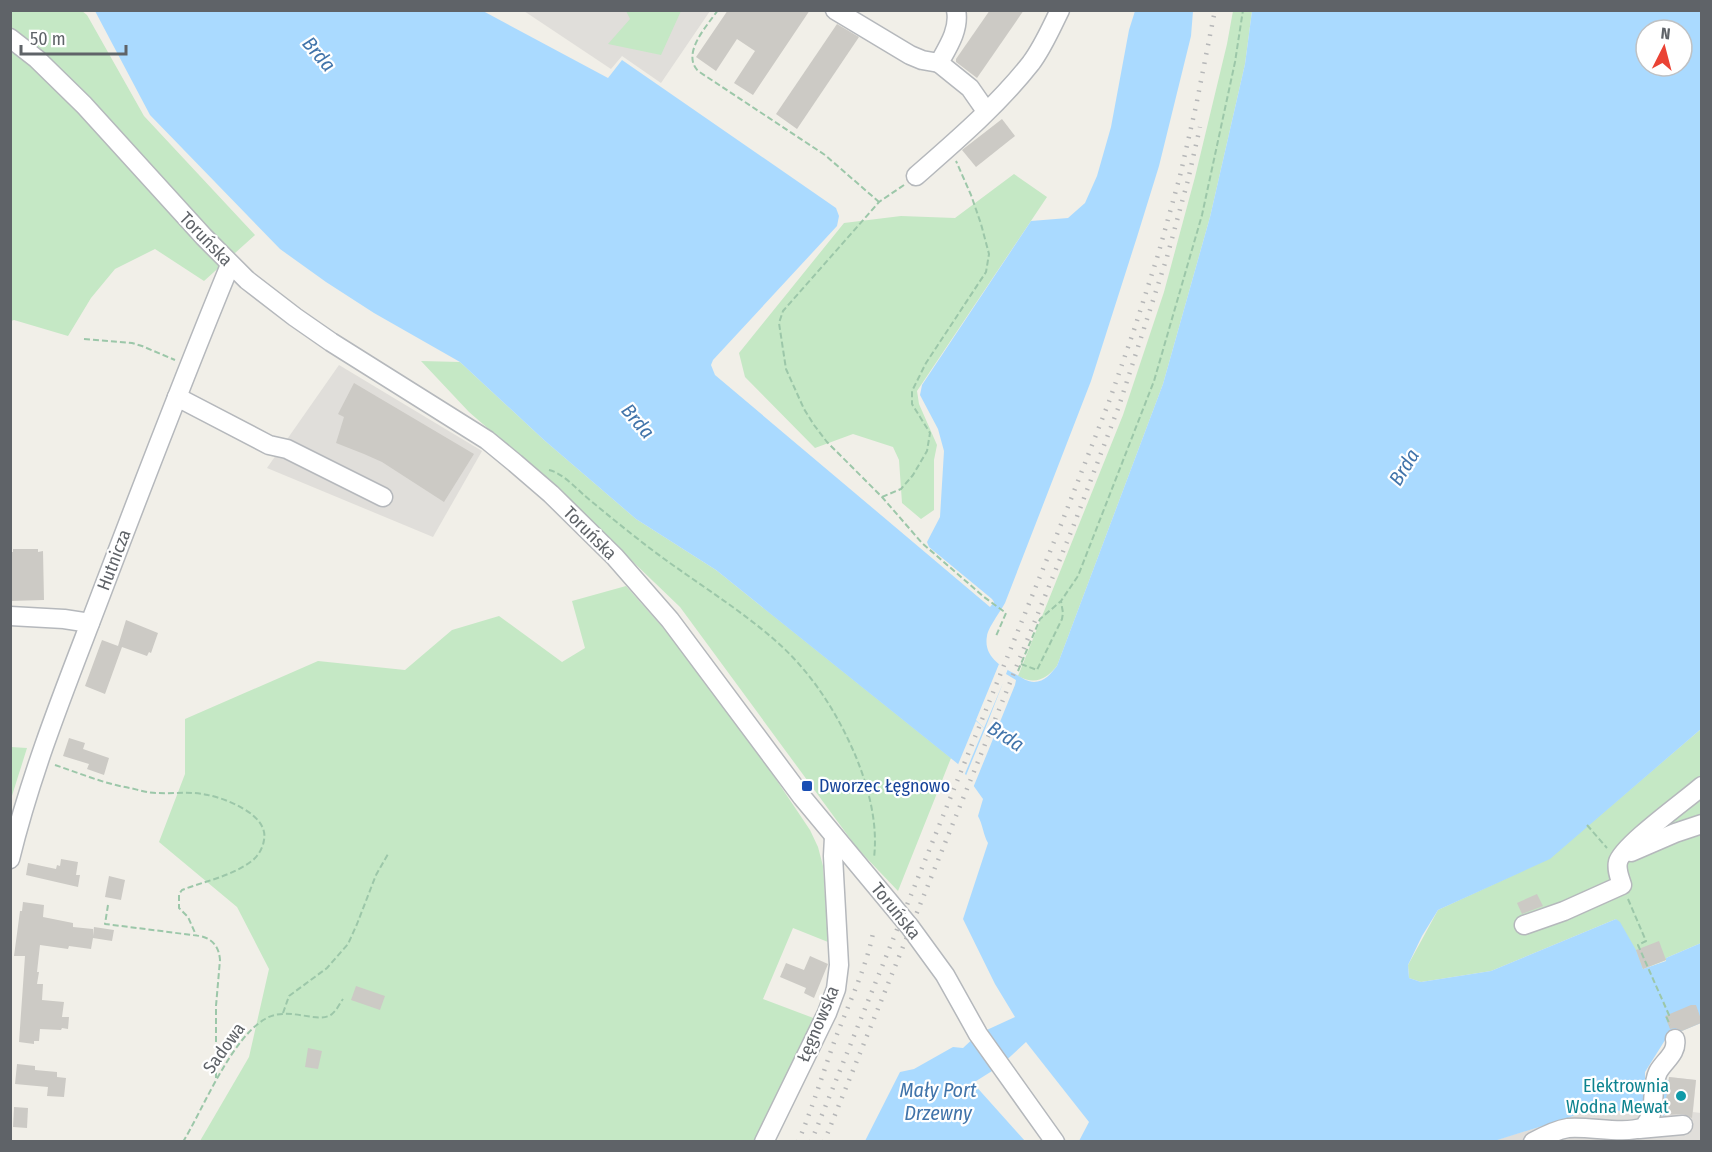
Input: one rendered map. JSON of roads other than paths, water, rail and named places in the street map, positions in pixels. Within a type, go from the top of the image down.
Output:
[{"type":"street","points":[[835,10],[910,55],[939,63],[970,88],[986,111]]},
{"type":"street","points":[[939,63],[956,28],[956,10]]},
{"type":"street","points":[[916,176],[986,111],[1032,62],[1046,40],[1060,10]]},
{"type":"street","name":"Toruńska","points":[[10,38],[36,59],[84,105],[230,265],[263,294],[487,440],[567,510],[615,557],[670,620],[802,797],[910,927],[945,975],[978,1034],[1055,1142]]},
{"type":"street","name":"Hutnicza","points":[[10,859],[22,809],[38,759],[188,367],[230,265]]},
{"type":"street","points":[[177,397],[268,445],[287,449],[383,497]]},
{"type":"street","points":[[10,616],[90,623]]},
{"type":"street","points":[[1524,925],[1564,911],[1623,885],[1618,874],[1617,863],[1620,856],[1701,786]]},
{"type":"street","points":[[1627,849],[1635,851],[1701,824]]},
{"type":"street","name":"Łęgnowska","points":[[764,1142],[827,1013],[836,989],[838,965],[834,837]]},
{"type":"street","points":[[835,899],[846,882],[858,878],[869,879]]},
{"type":"street","points":[[1639,1129],[1647,1124],[1652,1110],[1656,1079],[1675,1047],[1675,1039]]},
{"type":"street","points":[[1533,1142],[1550,1133],[1568,1128],[1639,1129],[1683,1125]]},
{"type":"water","points":[[95,11],[483,11],[608,78],[622,60],[836,208],[839,216],[837,226],[713,360],[711,365],[715,375],[990,607],[994,602],[992,599],[929,547],[927,542],[940,517],[944,451],[938,429],[920,395],[922,385],[1031,221],[1068,218],[1085,203],[1097,176],[1111,127],[1129,30],[1135,11],[1193,11],[1191,36],[1159,166],[1091,381],[1005,603],[987,636],[988,650],[995,660],[1023,679],[1038,682],[1045,679],[1057,666],[1163,384],[1210,217],[1245,64],[1252,11],[1701,11],[1701,729],[1550,859],[1438,910],[1408,965],[1409,978],[1421,982],[1491,971],[1616,919],[1636,950],[1643,969],[1666,961],[1666,958],[1701,943],[1701,1023],[1667,1037],[1645,1072],[1645,1078],[1669,1080],[1664,1117],[1659,1110],[1641,1107],[1634,1112],[1588,1109],[1568,1118],[1491,1142],[1079,1141],[1089,1122],[1026,1042],[1000,1066],[973,1083],[1025,1141],[865,1141],[900,1072],[914,1069],[953,1047],[963,1048],[978,1034],[1015,1017],[995,984],[963,919],[988,843],[978,816],[983,799],[958,764],[716,570],[636,519],[544,440],[460,362],[374,313],[280,249],[150,115]]},
{"type":"railway","points":[[811,1142],[1110,399],[1158,255],[1180,176],[1215,10]]},
{"type":"railway","points":[[824,1142],[1073,527],[1119,406],[1167,257],[1200,127]]},
{"type":"railway","points":[[798,1142],[863,970],[874,928]]},
{"type":"place","name":"Dworzec Łęgnowo","points":[[807,786]]},
{"type":"place","name":"Elektrownia Wodna Mewat","points":[[1681,1096]]},
{"type":"water label","name":"Brda","points":[[319,54]]},
{"type":"water label","name":"Brda","points":[[638,421]]},
{"type":"water label","name":"Brda","points":[[1404,467]]},
{"type":"water label","name":"Brda","points":[[1006,736]]},
{"type":"water label","name":"Mały Port Drzewny","points":[[938,1102]]}]
